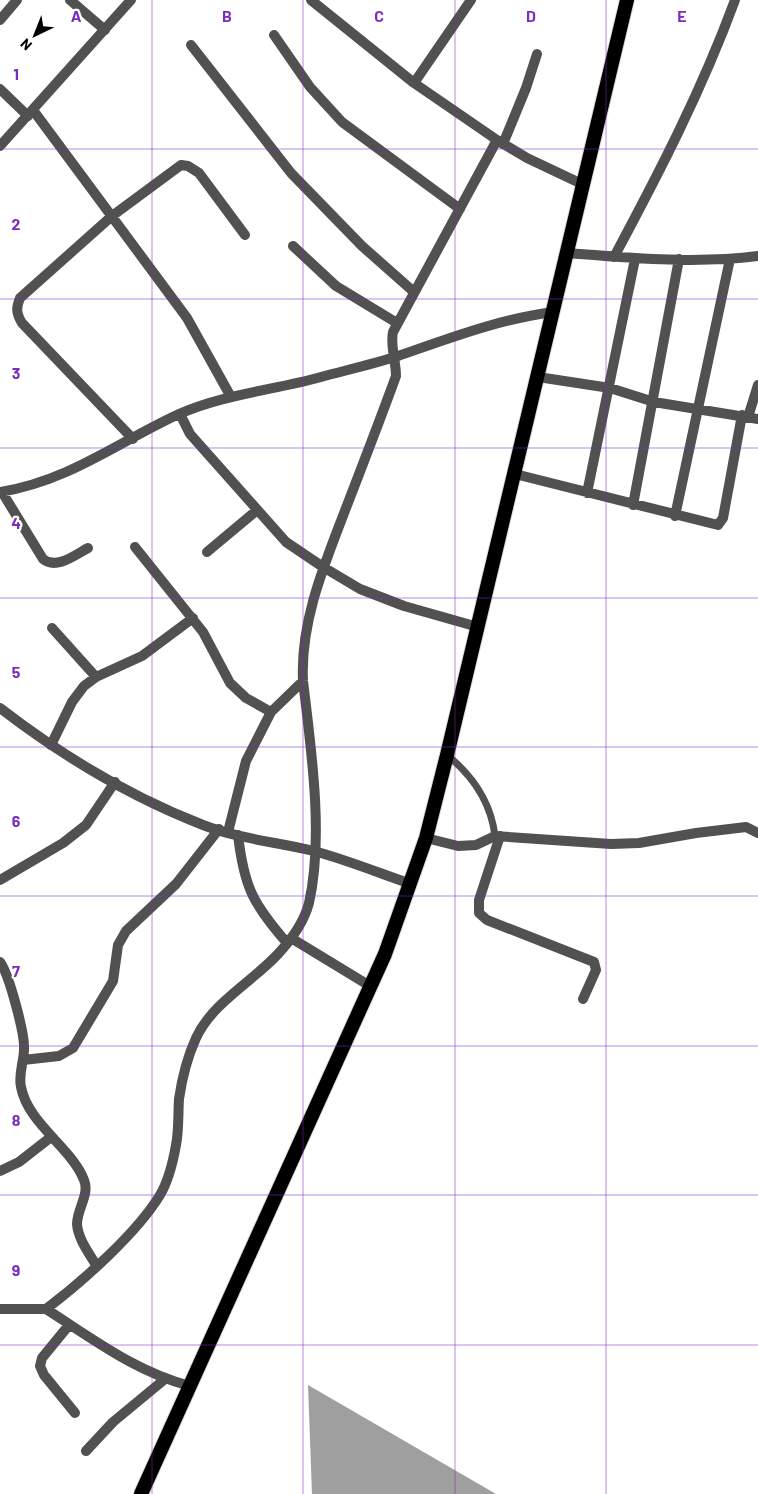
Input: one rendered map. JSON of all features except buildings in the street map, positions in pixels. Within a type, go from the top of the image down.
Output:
[{"type":"highway","points":[[140,1494],[370,986],[411,884],[426,838],[447,755],[628,0]]},
{"type":"street","points":[[0,20],[17,0]]},
{"type":"street","points":[[70,0],[105,30]]},
{"type":"street","points":[[0,146],[131,0]]},
{"type":"street","points":[[414,82],[471,0]]},
{"type":"street","points":[[614,257],[673,146],[709,71],[736,0]]},
{"type":"street","points":[[315,1],[414,82],[500,142],[584,184]]},
{"type":"street","points":[[274,36],[310,87],[342,122],[460,209]]},
{"type":"street","points":[[192,45],[290,173],[362,246],[414,292]]},
{"type":"street","points":[[46,1309],[96,1266],[146,1215],[161,1194],[169,1175],[177,1142],[179,1100],[185,1065],[198,1036],[212,1014],[277,955],[297,930],[309,904],[314,851],[312,756],[302,662],[306,627],[323,567],[396,376],[396,356],[391,342],[397,323],[460,209],[500,142],[526,88],[537,54]]},
{"type":"street","points":[[0,89],[31,113],[112,216],[188,318],[231,397]]},
{"type":"street","points":[[133,439],[22,323],[17,314],[16,306],[20,298],[112,216],[174,169],[188,166],[199,173],[245,235]]},
{"type":"street","points":[[293,246],[336,286],[397,323]]},
{"type":"street","points":[[568,253],[635,258],[730,260],[758,256]]},
{"type":"street","points":[[586,493],[610,388],[635,258]]},
{"type":"street","points":[[634,505],[679,259]]},
{"type":"street","points":[[675,516],[700,408],[730,260]]},
{"type":"street","points":[[88,548],[58,563],[47,563],[1,492],[22,488],[84,466],[180,414],[231,397],[301,383],[396,356],[509,319],[554,312]]},
{"type":"street","points":[[538,377],[610,388],[654,402],[749,417]]},
{"type":"street","points":[[514,474],[713,526],[721,523],[758,385]]},
{"type":"street","points":[[180,414],[190,434],[256,511],[286,542],[360,589],[404,606],[478,627]]},
{"type":"street","points":[[207,552],[256,511]]},
{"type":"street","points":[[135,547],[193,618],[210,643],[230,683],[246,698],[271,712]]},
{"type":"street","points":[[52,745],[78,692],[96,677],[142,656],[193,618]]},
{"type":"street","points":[[52,628],[96,677]]},
{"type":"street","points":[[23,1060],[58,1056],[73,1048],[114,981],[118,945],[126,931],[228,832],[246,761],[271,712],[303,681]]},
{"type":"street","points":[[0,708],[52,745],[115,782],[204,825],[314,851],[411,884]]},
{"type":"street","points":[[0,880],[63,844],[86,824],[115,782]]},
{"type":"street","points":[[426,838],[458,846],[476,845],[498,836],[610,844],[639,843],[696,833],[746,828],[758,833]]},
{"type":"street","points":[[228,832],[252,898],[265,918],[289,940],[370,986]]},
{"type":"street","points":[[498,836],[479,900],[479,913],[487,920],[594,962],[596,970],[583,999]]},
{"type":"street","points":[[0,962],[6,973],[24,1042],[20,1085],[29,1108],[84,1178],[86,1191],[77,1225],[83,1242],[96,1266]]},
{"type":"street","points":[[0,1172],[19,1162],[51,1137]]},
{"type":"street","points":[[0,1309],[46,1309],[136,1367],[165,1380],[190,1386]]},
{"type":"street","points":[[69,1325],[42,1358],[40,1366],[44,1375],[75,1413]]},
{"type":"street","points":[[86,1451],[113,1422],[165,1380]]},
{"type":"lane","points":[[447,755],[467,774],[488,806],[498,836]]},
{"type":"shaded area","points":[[308,1385],[496,1494],[312,1494]]}]
